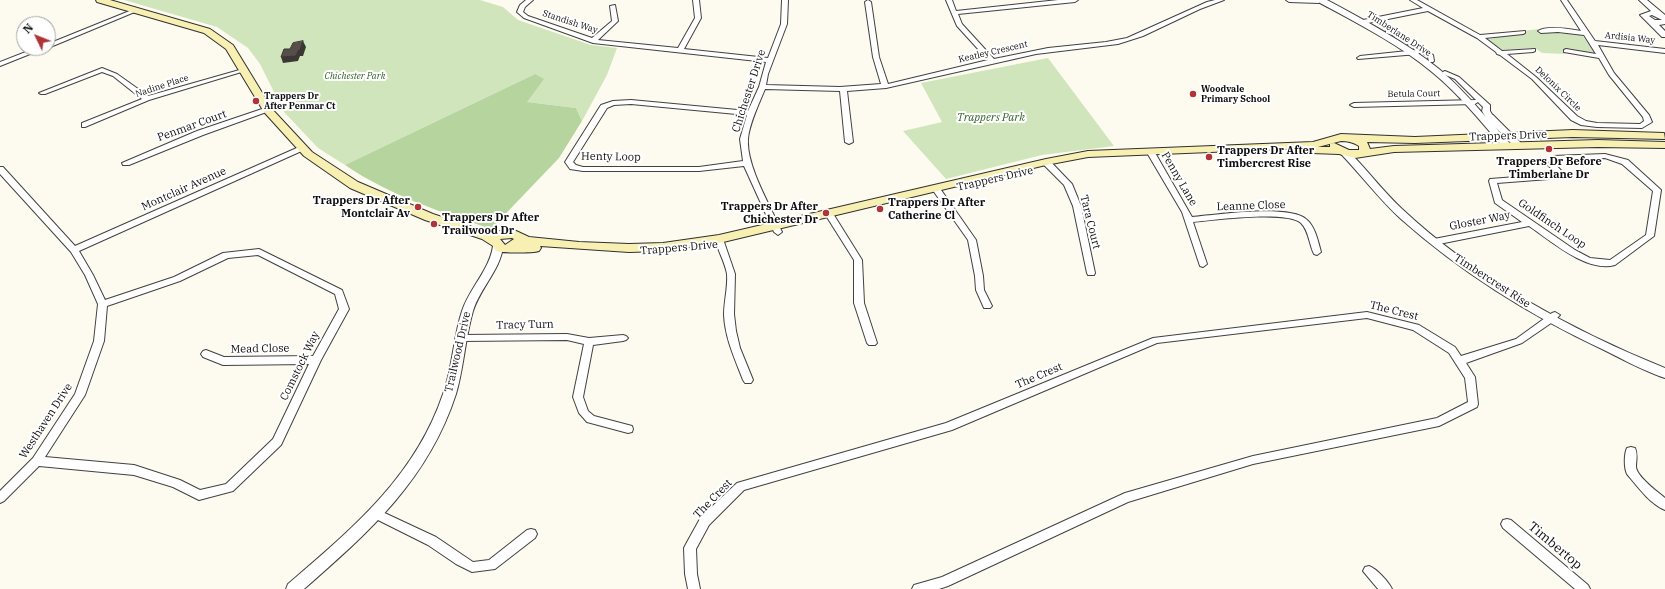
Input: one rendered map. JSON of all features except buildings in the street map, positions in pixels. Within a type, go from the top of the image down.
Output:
[{"type":"main road","name":"Trappers Drive","points":[[100,0],[207,31],[230,47],[268,110],[308,154],[354,185],[430,217],[503,244],[628,253],[664,252],[720,242],[1047,164],[1092,158],[1151,153],[1313,145],[1341,137],[1397,140],[1665,145]]},
{"type":"main road","name":"Trappers Drive","points":[[1151,153],[1316,149],[1342,152],[1352,155],[1385,150],[1508,141],[1577,134],[1665,136]]},
{"type":"main road","points":[[1352,138],[1364,146],[1365,151],[1362,153]]},
{"type":"main road","points":[[1334,139],[1333,145],[1342,152]]},
{"type":"street","name":"Standish Way","points":[[530,0],[522,6],[520,12],[526,17],[593,40],[770,60]]},
{"type":"street","points":[[680,51],[698,18],[696,0]]},
{"type":"street","name":"Chichester Drive","points":[[776,229],[747,163],[744,139],[751,113],[762,87],[770,60],[784,24],[785,0]]},
{"type":"street","points":[[949,0],[959,25],[993,62]]},
{"type":"street","points":[[954,13],[1042,2],[1075,0]]},
{"type":"street","name":"Keatley Crescent","points":[[762,87],[842,89],[885,86],[1037,52],[1086,47],[1128,39],[1156,30],[1205,4],[1221,0]]},
{"type":"street","points":[[1289,0],[1323,0]]},
{"type":"street","name":"Timberlane Drive","points":[[1323,0],[1365,22],[1431,61],[1445,73],[1508,141]]},
{"type":"street","name":"Timberlane Drive","points":[[1336,0],[1365,22],[1398,35],[1424,51],[1431,56],[1431,61]]},
{"type":"street","name":"Delonix Circle","points":[[1413,0],[1479,37],[1534,78],[1574,118],[1584,123],[1597,125],[1642,126],[1648,122],[1646,117],[1611,74],[1602,56],[1564,0]]},
{"type":"street","points":[[1637,0],[1644,8],[1644,16],[1652,21],[1665,34]]},
{"type":"street","points":[[1643,0],[1663,18]]},
{"type":"street","points":[[868,2],[876,57],[885,86]]},
{"type":"street","points":[[593,40],[615,20],[612,6]]},
{"type":"street","points":[[1365,22],[1428,9]]},
{"type":"street","points":[[56,43],[134,10]]},
{"type":"street","points":[[1645,14],[1663,18]]},
{"type":"street","points":[[1652,21],[1663,18]]},
{"type":"street","points":[[1541,31],[1558,30],[1586,33]]},
{"type":"street","name":"Timberlane Drive","points":[[1388,32],[1416,52],[1489,116]]},
{"type":"street","points":[[1479,37],[1523,32]]},
{"type":"street","name":"Ardisia Way","points":[[1594,44],[1665,51]]},
{"type":"street","name":"Delonix Circle","points":[[1499,53],[1534,50]]},
{"type":"street","points":[[1566,51],[1602,56]]},
{"type":"street","points":[[1360,58],[1416,52]]},
{"type":"street","points":[[0,64],[21,56]]},
{"type":"street","points":[[44,93],[102,70],[115,75],[147,99]]},
{"type":"street","name":"Nadine Place","points":[[85,125],[147,99],[245,70]]},
{"type":"street","name":"Timberlane Drive","points":[[1445,73],[1457,78],[1487,107],[1486,111],[1489,116],[1508,141]]},
{"type":"street","points":[[842,89],[849,142]]},
{"type":"street","name":"Henty Loop","points":[[747,163],[699,169],[583,169],[573,167],[569,162],[604,107],[613,103],[631,102],[751,113]]},
{"type":"street","name":"Betula Court","points":[[1354,104],[1472,102]]},
{"type":"street","name":"Penmar Court","points":[[126,163],[200,133],[268,110]]},
{"type":"street","name":"Montclair Avenue","points":[[74,250],[302,148]]},
{"type":"street","name":"Timbercrest Rise","points":[[1342,152],[1399,211],[1438,241]]},
{"type":"street","name":"Penny Lane","points":[[1151,153],[1186,212],[1203,264]]},
{"type":"street","name":"Timbercrest Rise","points":[[1362,153],[1361,160],[1385,189],[1438,241],[1468,267],[1553,317],[1647,366],[1665,373]]},
{"type":"street","name":"Goldfinch Loop","points":[[1605,156],[1625,162],[1657,190],[1650,236],[1612,263],[1588,261],[1531,223],[1498,201],[1493,181],[1562,176],[1552,165],[1556,158],[1605,156]]},
{"type":"street","name":"Tara Court","points":[[1047,164],[1068,184],[1078,206],[1091,273]]},
{"type":"street","points":[[0,169],[74,250],[89,275],[103,304]]},
{"type":"street","points":[[937,190],[972,240],[979,276],[980,290],[987,306]]},
{"type":"street","name":"Leanne Close","points":[[1188,220],[1276,214],[1291,216],[1302,220],[1312,233],[1316,252]]},
{"type":"street","points":[[830,216],[858,260],[859,303],[872,343]]},
{"type":"street","name":"Gloster Way","points":[[1438,241],[1531,223]]},
{"type":"street","points":[[720,242],[731,272],[732,289],[729,314],[732,339],[748,380]]},
{"type":"street","name":"Trailwood Drive","points":[[293,589],[365,526],[407,478],[426,449],[441,416],[455,375],[466,313],[503,244]]},
{"type":"street","name":"Comstock Way","points":[[37,461],[134,470],[176,483],[199,495],[229,488],[277,442],[316,360],[344,309],[340,292],[259,252],[226,255],[177,279],[103,304]]},
{"type":"street","name":"Westhaven Drive","points":[[0,498],[37,461],[80,395],[98,341],[103,304]]},
{"type":"street","name":"The Crest","points":[[694,589],[691,574],[690,548],[705,521],[742,486],[948,427],[1156,340],[1367,315],[1416,327],[1452,350],[1470,377],[1473,404],[1439,422],[1253,460],[1125,498],[951,579],[918,589]]},
{"type":"street","points":[[1459,361],[1519,341],[1553,317]]},
{"type":"street","name":"Timbercrest Rise","points":[[1553,317],[1648,360],[1665,366]]},
{"type":"street","name":"Tracy Turn","points":[[461,338],[567,337],[589,342],[623,338]]},
{"type":"street","points":[[589,342],[578,397],[584,413],[591,419],[628,429]]},
{"type":"street","name":"Mead Close","points":[[206,354],[223,362],[316,360]]},
{"type":"street","points":[[1631,451],[1631,471],[1646,489],[1665,505]]},
{"type":"street","points":[[376,514],[432,541],[472,567],[491,565],[531,534]]},
{"type":"street","name":"Timbertop","points":[[1507,524],[1584,589]]},
{"type":"street","points":[[1369,571],[1386,589]]},
{"type":"green space","name":"Chichester Park","points":[[124,0],[480,0],[503,7],[518,20],[591,45],[617,48],[607,75],[582,121],[576,108],[527,102],[535,74],[345,165],[318,148],[284,112],[260,64],[248,48],[217,27]]},
{"type":"green space","points":[[1538,29],[1541,32],[1582,35],[1595,53],[1564,50],[1565,54],[1542,53],[1535,48],[1501,50],[1486,40],[1506,35],[1526,34],[1523,31]]},
{"type":"green space","name":"Trappers Park","points":[[1048,58],[1114,146],[1042,155],[946,179],[903,131],[942,122],[921,83]]},
{"type":"green space","points":[[535,74],[544,79],[527,102],[576,108],[582,121],[559,158],[491,229],[397,194],[362,176],[345,165]]},
{"type":"place","name":"Woodvale Primary School","points":[[1193,94]]},
{"type":"place","name":"Trappers Dr After Penmar Ct","points":[[256,101]]},
{"type":"place","name":"Trappers Dr Before Timberlane Dr","points":[[1549,149]]},
{"type":"place","name":"Trappers Dr After Timbercrest Rise","points":[[1209,157]]},
{"type":"place","name":"Trappers Dr After Montclair Av","points":[[418,207]]},
{"type":"place","name":"Trappers Dr After Catherine Cl","points":[[880,209]]},
{"type":"place","name":"Trappers Dr After Chichester Dr","points":[[826,213]]},
{"type":"place","name":"Trappers Dr After Trailwood Dr","points":[[434,224]]}]
